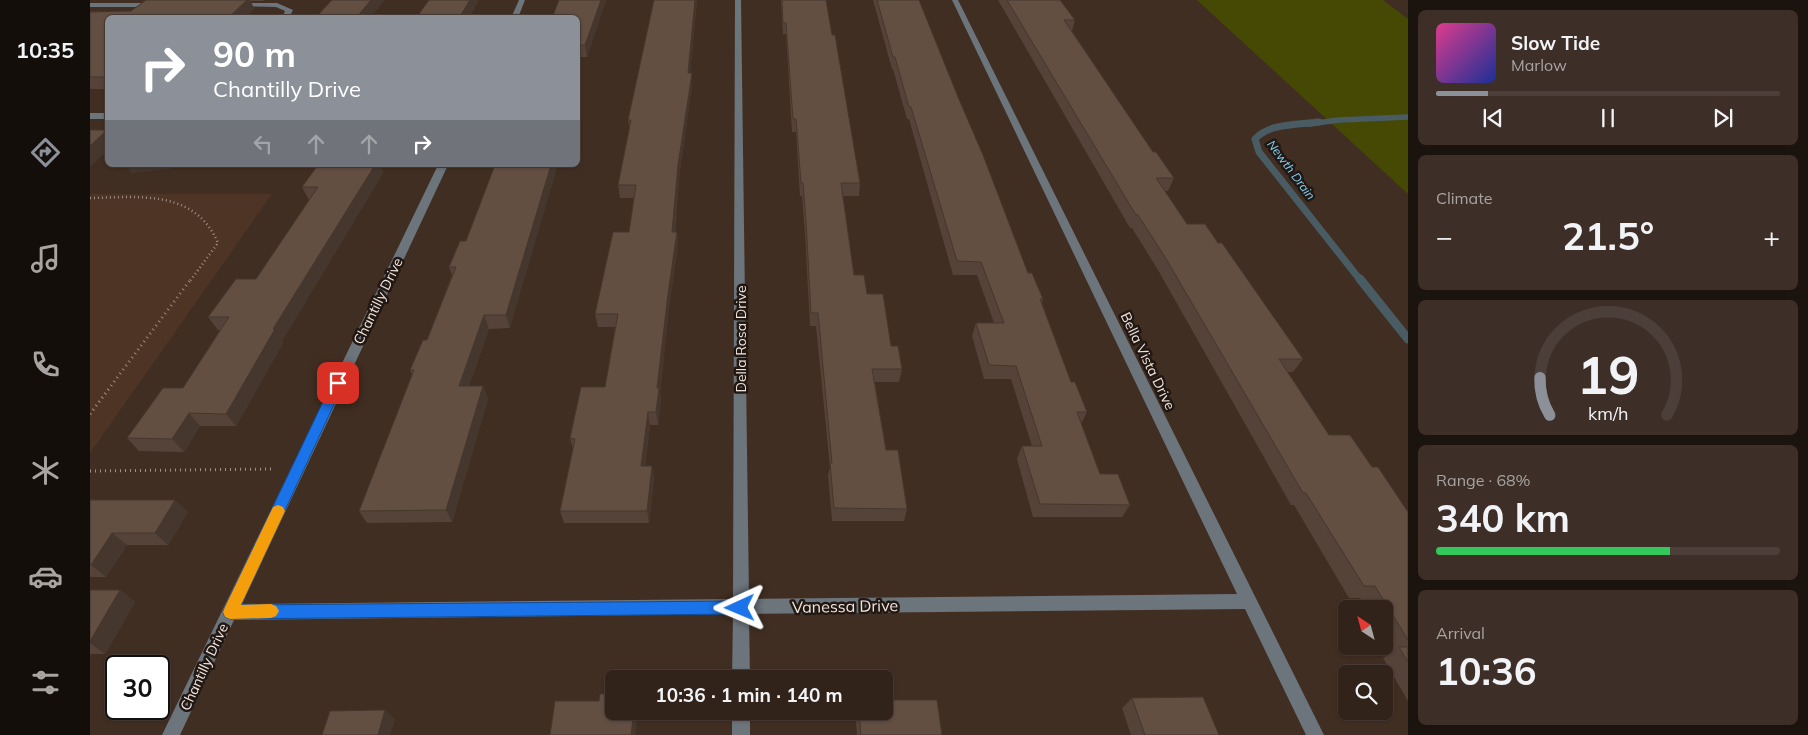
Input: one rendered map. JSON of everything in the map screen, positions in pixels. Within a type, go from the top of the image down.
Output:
[{"type":"street","points":[[98,5],[105,0]]},
{"type":"street","points":[[515,15],[522,0]]},
{"type":"street","name":"Della Rosa Drive","points":[[738,0],[741,670]]},
{"type":"street","name":"Bella Vista Drive","points":[[955,0],[1316,735]]},
{"type":"street","points":[[90,5],[126,2],[169,5]]},
{"type":"street","points":[[229,5],[283,6],[289,10],[286,15]]},
{"type":"street","points":[[90,116],[105,116]]},
{"type":"street","name":"Chantilly Drive","points":[[172,735],[442,167]]},
{"type":"street","name":"Vanessa Drive","points":[[230,612],[1250,601]]},
{"type":"street","points":[[741,720],[741,735]]},
{"type":"path","points":[[90,198],[160,197],[172,200],[206,221],[218,244],[90,414]]},
{"type":"path","points":[[90,470],[277,469]]},
{"type":"shaded area","points":[[1197,0],[1383,0],[1408,19],[1408,194]]},
{"type":"shaded area","points":[[90,194],[272,194],[90,453]]},
{"type":"building","points":[[146,0],[247,0],[231,15],[105,15],[105,77],[90,77],[90,12],[131,11]]},
{"type":"building","points":[[332,0],[371,0],[358,15],[318,15]]},
{"type":"building","points":[[429,0],[470,0],[461,15],[418,15]]},
{"type":"building","points":[[559,0],[601,0],[585,45],[580,45],[580,15],[553,15]]},
{"type":"building","points":[[654,0],[695,0],[688,73],[692,73],[678,165],[672,232],[677,232],[657,388],[659,388],[656,412],[648,412],[641,466],[652,466],[647,511],[560,511],[575,439],[570,438],[581,387],[605,387],[618,314],[595,314],[613,232],[629,232],[636,185],[618,185],[631,120],[628,120]]},
{"type":"building","points":[[782,0],[826,0],[832,35],[835,35],[860,183],[841,183],[854,275],[864,275],[867,294],[883,294],[891,346],[898,346],[902,369],[872,369],[886,450],[898,450],[907,509],[834,508],[830,463],[832,463],[818,313],[811,313],[803,183],[801,183],[796,119],[793,119],[786,23],[783,23]]},
{"type":"building","points":[[877,0],[919,0],[983,155],[1028,273],[1032,273],[1043,299],[1040,299],[1071,382],[1075,382],[1087,412],[1077,412],[1100,474],[1118,474],[1130,505],[1040,504],[1022,446],[1042,446],[1016,366],[989,365],[976,323],[1004,323],[981,262],[957,261]]},
{"type":"building","points":[[1007,0],[1060,0],[1075,20],[1064,20],[1153,152],[1156,152],[1174,178],[1156,178],[1187,224],[1205,224],[1218,243],[1222,243],[1303,359],[1279,359],[1329,435],[1350,435],[1372,467],[1378,467],[1408,512],[1408,640],[1393,615],[1393,600],[1384,600],[1375,586],[1364,586],[1306,493],[1303,493],[1165,257],[1138,215],[1136,215]]},
{"type":"building","points":[[90,130],[105,130],[105,132],[90,146]]},
{"type":"building","points":[[317,167],[374,167],[273,329],[275,329],[226,414],[189,413],[172,439],[127,438],[163,388],[183,388],[229,317],[208,317],[236,279],[256,279],[318,187],[302,187]]},
{"type":"building","points":[[494,167],[550,167],[506,315],[484,315],[459,386],[483,386],[446,510],[359,511],[414,370],[410,370],[423,340],[427,340],[456,267],[449,267],[460,241],[466,241]]},
{"type":"building","points":[[90,500],[175,500],[155,533],[112,533],[90,565]]},
{"type":"building","points":[[90,590],[120,590],[90,641]]},
{"type":"building","points":[[1399,647],[1408,647],[1408,662]]},
{"type":"building","points":[[600,694],[605,694],[605,720],[633,720],[631,735],[550,735],[555,701],[599,701]]},
{"type":"building","points":[[1203,697],[1219,735],[1145,735],[1132,698]]},
{"type":"building","points":[[893,700],[937,700],[942,735],[861,735],[860,720],[893,720]]},
{"type":"building","points":[[385,710],[378,735],[322,735],[330,711]]},
{"type":"waterway","name":"Newth Drain","points":[[1309,124],[1339,120],[1408,117]]},
{"type":"waterway","name":"Newth Drain","points":[[1319,122],[1276,127],[1255,139],[1259,152],[1361,281]]},
{"type":"waterway","name":"Newth Drain","points":[[1360,279],[1408,339]]},
{"type":"slow traffic","points":[[271,611],[230,612],[278,511]]},
{"type":"route","points":[[338,383],[230,612],[740,608]]}]
